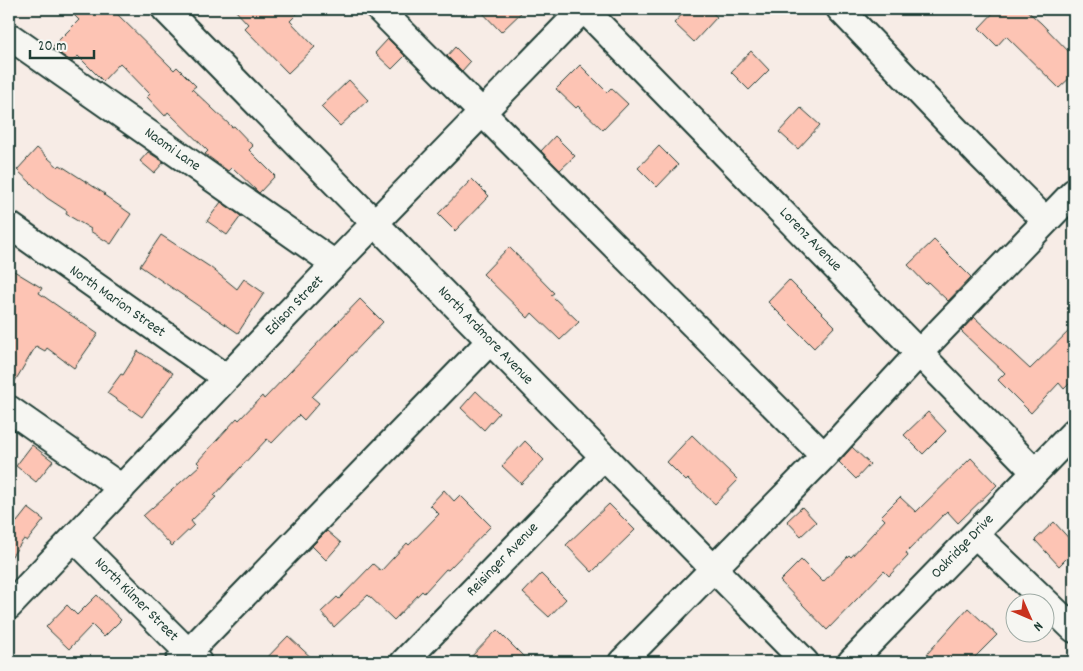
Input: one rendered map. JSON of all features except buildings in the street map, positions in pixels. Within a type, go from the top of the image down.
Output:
[{"type":"street","name":"North Ardmore Avenue","points":[[165,9],[805,662]]},
{"type":"street","points":[[379,9],[824,456]]},
{"type":"street","name":"Edison Street","points":[[10,601],[74,538],[375,222],[584,9]]},
{"type":"street","name":"Lorenz Avenue","points":[[584,9],[1035,472]]},
{"type":"street","points":[[840,9],[1046,221]]},
{"type":"street","name":"Naomi Lane","points":[[9,36],[335,264]]},
{"type":"street","points":[[622,662],[824,456],[920,352],[1074,192]]},
{"type":"street","name":"North Marion Street","points":[[9,225],[226,378]]},
{"type":"street","points":[[189,659],[490,341]]},
{"type":"street","points":[[9,410],[122,488]]},
{"type":"street","name":"Oakridge Drive","points":[[851,662],[1074,432]]},
{"type":"street","name":"Reisinger Avenue","points":[[404,662],[603,458]]},
{"type":"street","points":[[975,534],[1074,629]]},
{"type":"street","name":"North Kilmer Street","points":[[74,538],[189,659]]}]
